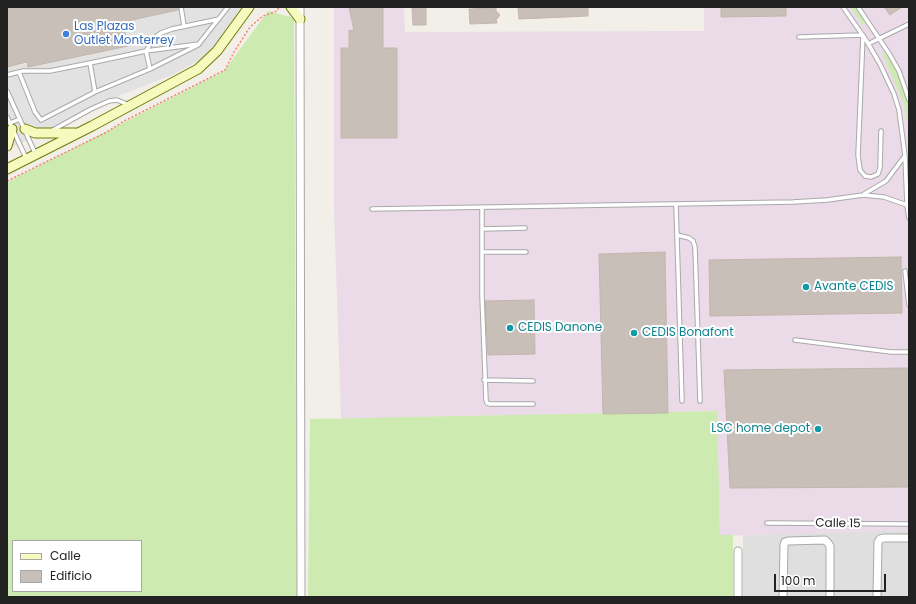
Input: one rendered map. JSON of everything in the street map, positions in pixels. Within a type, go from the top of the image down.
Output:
[{"type":"street","points":[[7,169],[189,74],[206,62],[221,46],[246,11],[258,7]]},
{"type":"street","points":[[291,7],[300,19]]},
{"type":"street","points":[[300,7],[301,597]]},
{"type":"street","points":[[7,146],[11,126]]},
{"type":"street","points":[[25,129],[35,133],[78,133]]},
{"type":"street","points":[[878,597],[878,542],[880,539],[884,538],[909,538]]},
{"type":"street","points":[[783,597],[785,542],[825,540],[830,546],[830,597]]},
{"type":"street","points":[[738,551],[738,597]]},
{"type":"lane","points":[[181,7],[184,26]]},
{"type":"lane","points":[[19,72],[37,117],[41,120],[95,92],[150,69],[200,44],[228,7]]},
{"type":"lane","points":[[843,7],[863,35],[880,64],[894,94],[899,110],[905,156],[909,218]]},
{"type":"lane","points":[[858,7],[899,71],[909,100]]},
{"type":"lane","points":[[150,69],[146,51],[154,38],[160,33],[184,26],[219,19]]},
{"type":"lane","points":[[868,44],[909,24]]},
{"type":"lane","points":[[799,37],[863,35]]},
{"type":"lane","points":[[863,35],[858,155],[860,170],[865,176],[871,177],[878,174],[880,168],[881,131]]},
{"type":"lane","points":[[7,75],[19,72],[50,71],[146,51],[200,44]]},
{"type":"lane","points":[[90,63],[95,92]]},
{"type":"lane","points":[[7,91],[36,154]]},
{"type":"lane","points":[[46,133],[109,102],[117,100],[130,106]]},
{"type":"lane","points":[[7,117],[27,159]]},
{"type":"lane","points":[[11,126],[20,119]]},
{"type":"lane","points":[[864,195],[886,181],[905,156]]},
{"type":"lane","points":[[372,209],[793,202],[827,200],[864,195],[884,197],[907,205]]},
{"type":"lane","points":[[676,204],[682,401]]},
{"type":"lane","points":[[482,207],[484,394],[487,403],[533,404]]},
{"type":"lane","points":[[482,229],[525,228]]},
{"type":"lane","points":[[677,235],[689,238],[693,241],[695,247],[700,401]]},
{"type":"lane","points":[[482,252],[526,252]]},
{"type":"lane","points":[[905,271],[909,305]]},
{"type":"lane","points":[[795,340],[891,352],[909,352]]},
{"type":"lane","points":[[484,380],[533,381]]},
{"type":"lane","name":"Calle 15","points":[[767,523],[909,524]]},
{"type":"shaded area","points":[[170,7],[242,7],[213,49],[202,59],[172,75],[93,106],[53,129],[7,149],[7,67],[128,46],[123,22],[171,12]]},
{"type":"shaded area","points":[[334,7],[404,7],[405,32],[704,31],[704,7],[909,7],[909,530],[720,536],[716,411],[341,419],[334,209]]},
{"type":"shaded area","points":[[909,530],[909,597],[743,597],[743,535]]},
{"type":"green space","points":[[850,7],[855,7],[866,22],[865,24],[863,25]]},
{"type":"green space","points":[[268,11],[294,18],[297,597],[7,597],[7,182],[224,71]]},
{"type":"green space","points":[[887,51],[897,70],[909,105],[909,139],[905,107],[882,52]]},
{"type":"green space","points":[[717,411],[720,535],[733,535],[733,597],[308,597],[310,419]]},
{"type":"building","name":"Las Plazas Outlet Monterrey","points":[[7,7],[178,7],[178,10],[123,22],[128,46],[28,67],[27,62],[7,67]]},
{"type":"building","points":[[349,7],[383,7],[383,48],[397,48],[397,138],[341,138],[341,48],[349,48],[349,30],[354,31]]},
{"type":"building","points":[[412,7],[426,7],[426,25],[413,25]]},
{"type":"building","points":[[588,7],[588,16],[519,19],[518,8]]},
{"type":"building","points":[[721,7],[786,7],[786,16],[721,17]]},
{"type":"building","points":[[884,7],[902,7],[890,15]]},
{"type":"building","points":[[496,8],[496,11],[500,15],[496,20],[497,23],[470,24],[469,9]]},
{"type":"building","name":"CEDIS Bonafont","points":[[665,252],[668,413],[603,414],[599,254]]},
{"type":"building","name":"Avante CEDIS","points":[[901,257],[902,313],[710,316],[709,260]]},
{"type":"building","name":"CEDIS Danone","points":[[534,300],[535,354],[488,355],[485,301]]},
{"type":"building","name":"LSC home depot","points":[[909,368],[909,487],[730,488],[724,370]]},
{"type":"place","name":"Las Plazas Outlet Monterrey","points":[[66,34]]},
{"type":"place","name":"Avante CEDIS","points":[[806,287]]},
{"type":"place","name":"CEDIS Danone","points":[[510,328]]},
{"type":"place","name":"CEDIS Bonafont","points":[[634,333]]},
{"type":"place","name":"LSC home depot","points":[[818,429]]}]
